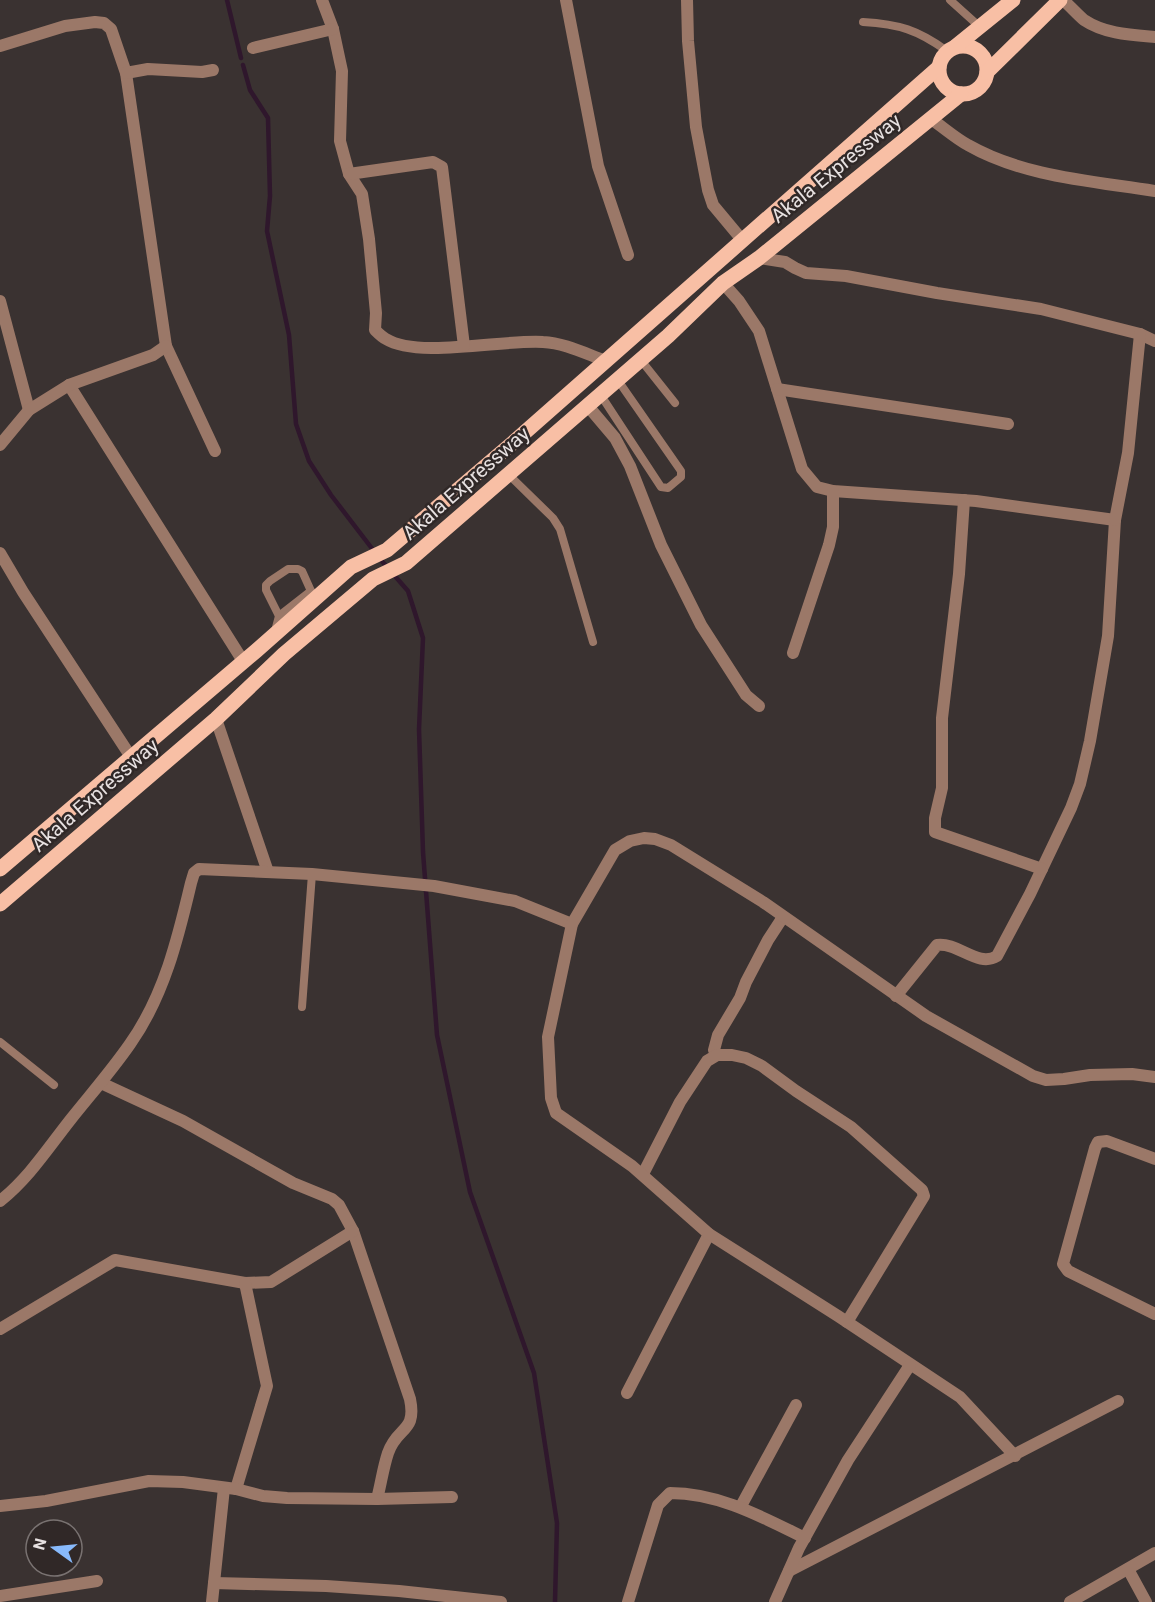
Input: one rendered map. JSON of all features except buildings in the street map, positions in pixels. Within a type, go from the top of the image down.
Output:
[{"type":"main road","points":[[951,48],[965,45],[982,54],[987,72],[985,81],[979,89],[961,94],[944,86],[939,77],[941,58],[951,48],[1013,0]]},
{"type":"main road","points":[[987,72],[1061,0]]},
{"type":"main road","name":"Akala Expressway","points":[[0,869],[243,662],[310,597],[351,567],[387,550],[939,68]]},
{"type":"main road","name":"Akala Expressway","points":[[0,904],[216,718],[284,654],[373,579],[406,563],[617,380],[723,283],[759,258],[961,94]]},
{"type":"street","points":[[322,0],[333,29],[342,72],[340,141],[349,174],[362,194],[370,249],[376,313],[375,330],[387,340],[408,345],[464,346],[544,342],[564,346],[606,361]]},
{"type":"street","points":[[566,0],[598,166],[628,255]]},
{"type":"street","points":[[687,0],[688,41],[696,127],[708,190],[714,205],[743,241]]},
{"type":"street","points":[[1061,0],[1084,20],[1104,29],[1128,35],[1155,37]]},
{"type":"street","points":[[0,46],[65,26],[95,22],[104,23],[111,29],[126,73],[166,346],[215,451]]},
{"type":"street","points":[[253,48],[333,29]]},
{"type":"street","points":[[126,73],[148,69],[202,72],[213,70]]},
{"type":"street","points":[[931,119],[967,145],[1017,165],[1048,173],[1154,189]]},
{"type":"street","points":[[349,174],[434,162],[442,167],[464,346]]},
{"type":"street","points":[[759,258],[785,261],[806,273],[846,276],[1041,309],[1140,334],[1155,341]]},
{"type":"street","points":[[723,283],[740,301],[759,331],[802,469],[817,487],[834,491],[964,500],[1115,520]]},
{"type":"street","points":[[0,301],[4,340],[28,410]]},
{"type":"street","points":[[896,996],[937,945],[952,946],[983,960],[990,960],[997,956],[1042,869],[1080,784],[1090,741],[1108,636],[1115,520],[1128,453],[1140,334]]},
{"type":"street","points":[[0,445],[28,410],[69,385],[153,355],[166,346]]},
{"type":"street","points":[[69,385],[243,662]]},
{"type":"street","points":[[777,389],[1008,424]]},
{"type":"street","points":[[587,405],[615,438],[630,466],[661,545],[701,625],[746,695],[759,705]]},
{"type":"street","points":[[793,653],[829,545],[833,527],[834,491]]},
{"type":"street","points":[[964,500],[959,574],[942,718],[942,788],[935,818],[935,832],[1042,869]]},
{"type":"street","points":[[0,553],[131,757]]},
{"type":"street","points":[[216,718],[268,872]]},
{"type":"street","points":[[1015,1456],[960,1397],[709,1234],[643,1174],[556,1113],[551,1098],[548,1037],[572,924],[615,850],[630,841],[644,838],[655,839],[671,845],[763,902],[926,1016],[1033,1076],[1046,1080],[1090,1075],[1132,1074],[1155,1077]]},
{"type":"street","points":[[0,1201],[18,1187],[41,1160],[132,1042],[154,1001],[175,950],[195,873],[199,869],[312,874],[434,886],[515,901],[572,924]]},
{"type":"street","points":[[717,1055],[714,1050],[718,1035],[740,998],[768,940],[783,917]]},
{"type":"street","points":[[643,1174],[689,1086],[707,1061],[717,1055],[746,1058],[762,1066],[851,1127],[922,1190],[924,1196],[847,1322]]},
{"type":"street","points":[[101,1083],[183,1121],[293,1183],[332,1199],[339,1205],[353,1231],[410,1398],[413,1413],[389,1451],[377,1499]]},
{"type":"street","points":[[1155,1159],[1107,1141],[1098,1142],[1063,1264],[1068,1271],[1155,1314]]},
{"type":"street","points":[[0,1329],[115,1260],[245,1283],[271,1282],[353,1231]]},
{"type":"street","points":[[627,1393],[709,1234]]},
{"type":"street","points":[[212,1602],[230,1488],[267,1386],[245,1283]]},
{"type":"street","points":[[776,1602],[805,1538],[848,1460],[910,1365]]},
{"type":"street","points":[[789,1571],[1118,1401]]},
{"type":"street","points":[[741,1506],[796,1405]]},
{"type":"street","points":[[0,1506],[46,1501],[149,1481],[230,1488],[263,1496],[287,1498],[452,1497]]},
{"type":"street","points":[[628,1602],[658,1505],[670,1492],[741,1506],[805,1538]]},
{"type":"street","points":[[1070,1602],[1155,1553]]},
{"type":"street","points":[[1128,1569],[1146,1602]]},
{"type":"street","points":[[0,1596],[97,1581]]},
{"type":"street","points":[[214,1583],[326,1586],[398,1597],[501,1602]]},
{"type":"lane","points":[[950,0],[980,27]]},
{"type":"lane","points":[[863,22],[887,23],[904,27],[951,48]]},
{"type":"lane","points":[[640,359],[675,403]]},
{"type":"lane","points":[[600,394],[661,488],[668,488],[681,477],[681,471],[617,380]]},
{"type":"lane","points":[[508,474],[553,518],[560,529],[593,642]]},
{"type":"lane","points":[[274,634],[279,616],[266,590],[267,585],[288,569],[298,568],[302,571],[310,597],[279,616]]},
{"type":"lane","points":[[302,1007],[312,874]]},
{"type":"lane","points":[[0,1042],[54,1085]]},
{"type":"waterway","points":[[227,0],[241,58]]},
{"type":"waterway","points":[[243,65],[250,90],[268,118],[270,196],[267,231],[289,335],[296,424],[309,461],[331,495],[380,559],[408,591],[423,638],[419,729],[423,852],[437,1035],[470,1192],[534,1373],[557,1523],[555,1602]]}]
